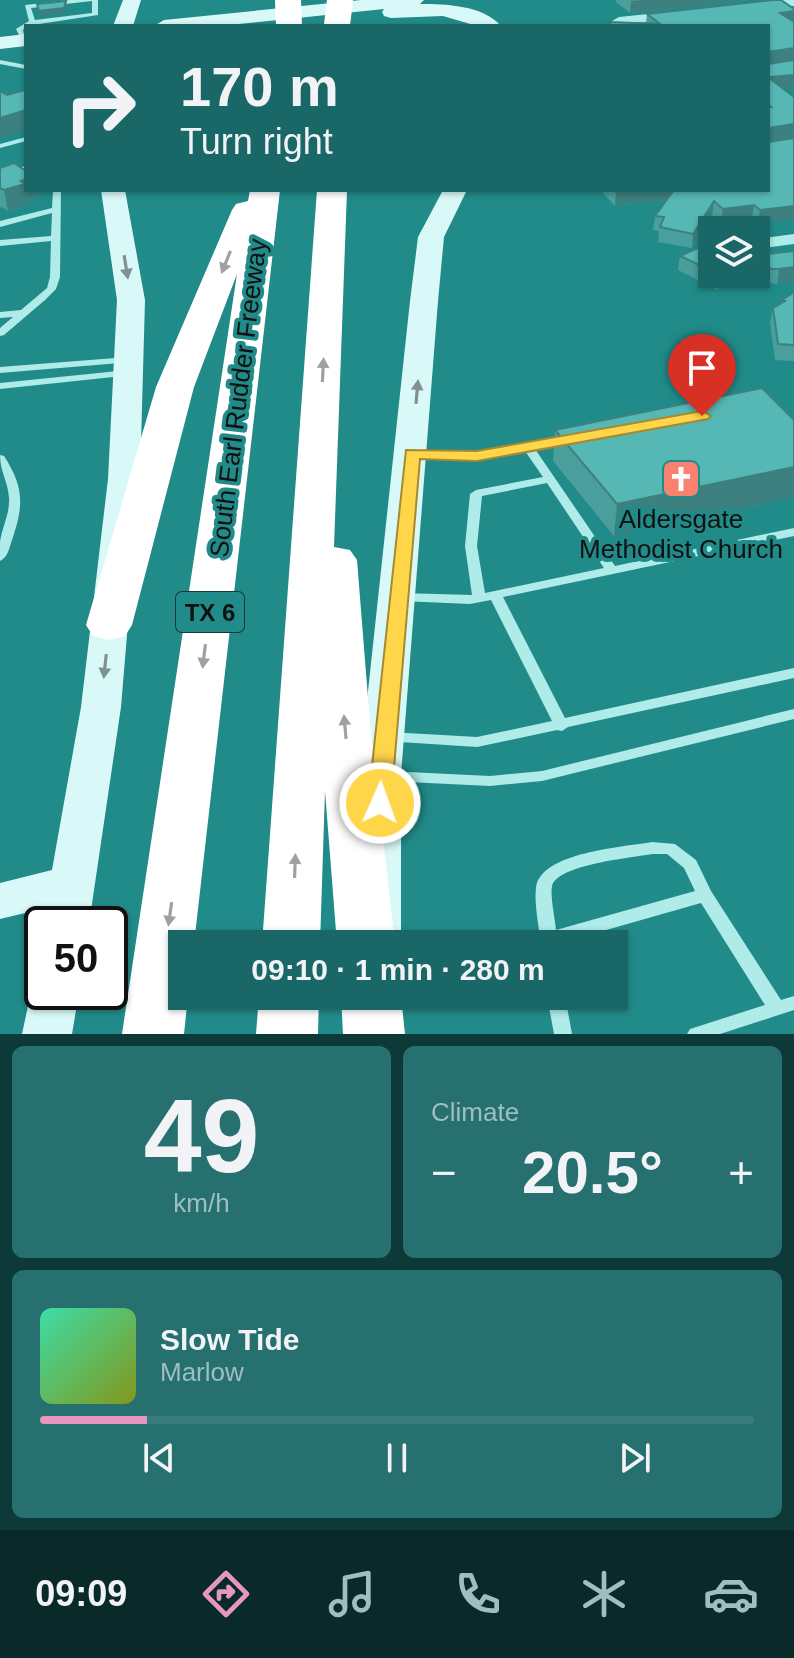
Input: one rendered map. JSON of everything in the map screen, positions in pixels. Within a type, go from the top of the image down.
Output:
[{"type":"highway","points":[[288,0],[289,24]]},
{"type":"highway","points":[[337,24],[340,0]]},
{"type":"highway","points":[[109,625],[175,387],[254,192]]},
{"type":"highway","name":"South Earl Rudder Freeway","points":[[153,1034],[265,192]]},
{"type":"highway","points":[[292,930],[332,192]]},
{"type":"highway","points":[[320,448],[332,509],[345,723],[365,930]]},
{"type":"highway","points":[[287,1034],[288,1010]]},
{"type":"highway","points":[[373,1010],[376,1034]]},
{"type":"main road","points":[[124,24],[132,0]]},
{"type":"main road","points":[[172,5],[199,8],[300,0]]},
{"type":"main road","points":[[183,24],[415,0]]},
{"type":"main road","points":[[270,24],[434,10],[464,13],[487,24]]},
{"type":"main road","points":[[0,43],[24,35]]},
{"type":"main road","points":[[0,901],[70,904],[101,707],[124,479],[131,300],[113,192]]},
{"type":"main road","points":[[378,930],[380,775],[431,237],[454,192]]},
{"type":"main road","points":[[47,1034],[52,1010]]},
{"type":"main road","points":[[376,1034],[377,1010]]},
{"type":"street","points":[[741,8],[794,2]]},
{"type":"street","points":[[619,21],[696,12]]},
{"type":"street","points":[[770,242],[794,239]]},
{"type":"lane","points":[[27,24],[27,6],[92,0],[95,15],[63,24]]},
{"type":"lane","points":[[0,62],[24,67]]},
{"type":"lane","points":[[0,146],[24,140]]},
{"type":"lane","points":[[0,175],[24,169]]},
{"type":"lane","points":[[0,333],[51,289],[57,192]]},
{"type":"lane","points":[[0,224],[57,209]]},
{"type":"lane","points":[[0,243],[56,238]]},
{"type":"lane","points":[[0,315],[25,313]]},
{"type":"lane","points":[[0,370],[128,366]]},
{"type":"lane","points":[[0,386],[128,366]]},
{"type":"lane","points":[[412,453],[477,456],[574,439]]},
{"type":"lane","points":[[528,447],[612,570]]},
{"type":"lane","points":[[0,458],[15,490],[17,506],[0,557]]},
{"type":"lane","points":[[479,598],[471,546],[476,494],[550,479]]},
{"type":"lane","points":[[398,597],[479,598],[794,532]]},
{"type":"lane","points":[[495,595],[562,726]]},
{"type":"lane","points":[[384,736],[477,742],[562,726],[794,673]]},
{"type":"lane","points":[[380,775],[490,781],[542,776],[794,714]]},
{"type":"lane","points":[[548,930],[544,886],[552,873],[571,863],[652,848],[670,848],[690,864],[705,895],[786,1006],[696,1034]]},
{"type":"lane","points":[[586,930],[705,895]]},
{"type":"lane","points":[[559,1010],[563,1034]]},
{"type":"building","points":[[781,0],[794,9],[780,13],[794,22],[794,48],[770,52],[770,24],[660,24],[647,14]]},
{"type":"building","points":[[66,1],[64,8],[39,11],[37,4]]},
{"type":"building","points":[[610,22],[660,24],[610,24]]},
{"type":"building","points":[[794,60],[794,75],[770,77],[770,64]]},
{"type":"building","points":[[770,79],[794,97],[794,124],[770,128]]},
{"type":"building","points":[[24,90],[24,111],[0,118],[0,91],[7,95]]},
{"type":"building","points":[[794,138],[794,206],[760,210],[754,205],[723,209],[714,201],[704,216],[698,216],[698,226],[693,234],[660,227],[664,217],[655,216],[673,192],[770,192],[770,142]]},
{"type":"building","points":[[14,163],[24,170],[24,180],[21,181],[24,184],[4,190],[0,188],[0,168]]},
{"type":"building","points":[[698,248],[698,264],[680,256]]},
{"type":"building","points":[[794,251],[794,267],[771,269],[770,254]]},
{"type":"building","points":[[794,292],[794,345],[778,344],[773,308]]},
{"type":"building","points":[[762,388],[794,420],[794,467],[617,504],[555,430]]},
{"type":"place","name":"Aldersgate Methodist Church","points":[[681,479]]},
{"type":"route","points":[[380,803],[380,775],[412,453],[477,456],[702,416]]}]
